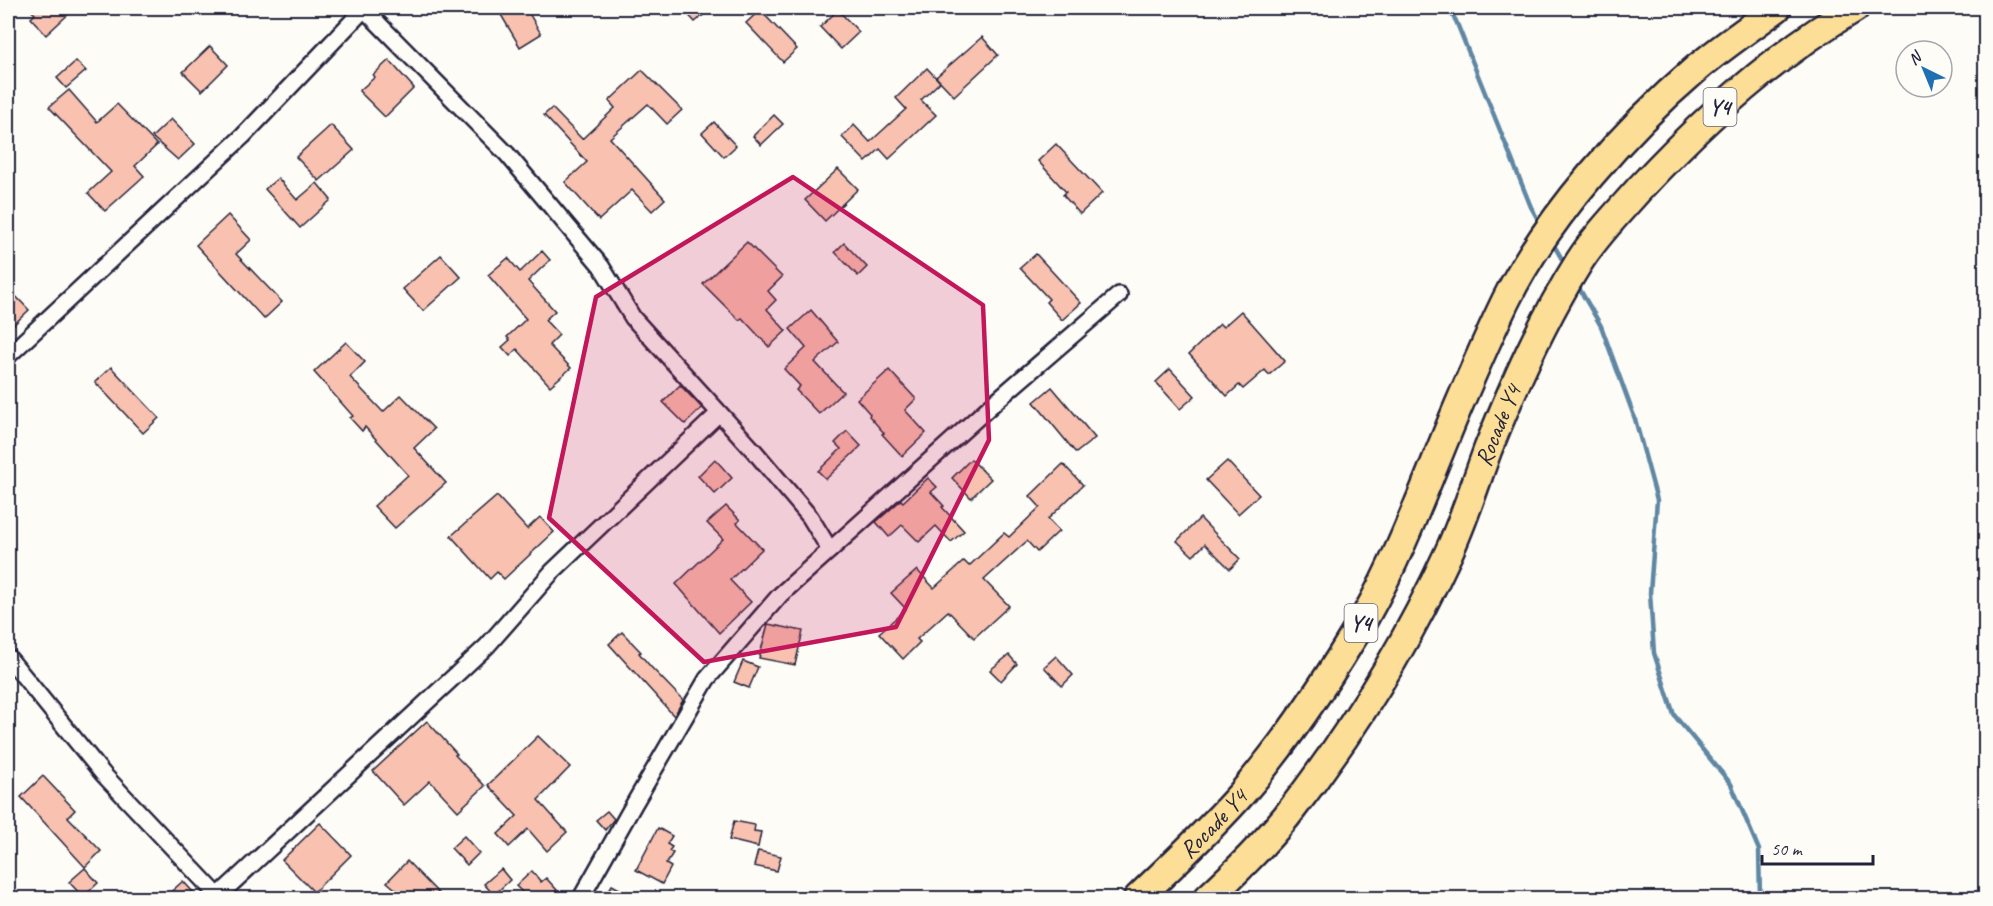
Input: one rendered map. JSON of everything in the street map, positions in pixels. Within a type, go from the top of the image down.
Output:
[{"type":"highway","name":"Rocade Y4","points":[[1138,898],[1243,792],[1312,704],[1366,615],[1408,531],[1458,408],[1507,299],[1528,261],[1587,180],[1631,131],[1697,68],[1777,8]]},
{"type":"highway","name":"Rocade Y4","points":[[1208,898],[1285,818],[1348,731],[1399,648],[1449,553],[1528,353],[1581,260],[1604,228],[1664,162],[1725,103],[1824,26],[1855,8]]},
{"type":"street","points":[[8,356],[243,136],[364,8],[507,154],[601,266],[633,318],[810,517],[830,550]]},
{"type":"street","points":[[581,898],[707,679],[780,595],[996,401],[1119,295]]},
{"type":"street","points":[[8,657],[103,774],[218,898],[486,646],[552,572],[719,413]]},
{"type":"highlighted area","points":[[793,177],[983,305],[989,440],[896,627],[704,662],[549,518],[596,297]]},
{"type":"building","points":[[28,8],[75,8],[46,35],[31,18],[35,14]]},
{"type":"building","points":[[497,8],[526,8],[541,34],[520,47]]},
{"type":"building","points":[[682,8],[712,8],[695,22]]},
{"type":"building","points":[[760,10],[797,49],[783,62],[746,23]]},
{"type":"building","points":[[838,10],[859,32],[841,49],[820,27]]},
{"type":"building","points":[[982,37],[998,55],[954,96],[936,77]]},
{"type":"building","points":[[210,46],[228,65],[202,91],[183,72]]},
{"type":"building","points":[[389,60],[414,88],[385,117],[359,91]]},
{"type":"building","points":[[76,61],[86,71],[66,88],[57,78]]},
{"type":"building","points":[[927,68],[940,82],[921,100],[936,115],[889,159],[880,149],[866,162],[842,137],[854,125],[870,142],[906,109],[896,98]]},
{"type":"building","points":[[642,70],[682,110],[667,124],[648,104],[610,138],[665,199],[652,211],[632,190],[599,220],[565,182],[587,162],[544,115],[552,108],[582,139],[615,108],[609,101]]},
{"type":"building","points":[[69,90],[97,122],[117,104],[157,145],[135,166],[144,176],[105,211],[88,193],[111,172],[49,107]]},
{"type":"building","points":[[774,115],[783,124],[761,145],[753,136]]},
{"type":"building","points":[[171,119],[195,144],[178,160],[152,137]]},
{"type":"building","points":[[714,122],[736,146],[724,157],[702,133]]},
{"type":"building","points":[[331,125],[354,150],[319,181],[296,157]]},
{"type":"building","points":[[1056,144],[1102,193],[1080,214],[1063,195],[1066,192],[1038,161]]},
{"type":"building","points":[[838,169],[858,189],[825,221],[805,200]]},
{"type":"building","points":[[278,178],[297,200],[317,183],[331,200],[300,228],[265,189]]},
{"type":"building","points":[[228,215],[251,240],[236,254],[282,302],[264,319],[196,245]]},
{"type":"building","points":[[747,242],[782,277],[768,291],[776,300],[767,309],[786,331],[769,347],[742,318],[739,320],[703,284]]},
{"type":"building","points":[[844,243],[867,267],[858,276],[835,252]]},
{"type":"building","points":[[542,251],[550,260],[528,281],[555,311],[545,320],[559,335],[549,345],[571,368],[550,386],[517,349],[510,356],[502,347],[510,340],[507,337],[526,319],[488,275],[508,258],[520,272]]},
{"type":"building","points":[[1036,254],[1081,303],[1062,320],[1046,302],[1049,299],[1020,268]]},
{"type":"building","points":[[441,255],[461,277],[423,311],[403,289]]},
{"type":"building","points":[[8,288],[29,310],[8,330]]},
{"type":"building","points":[[811,310],[838,342],[815,362],[843,392],[819,414],[796,390],[800,386],[784,369],[806,348],[790,329]]},
{"type":"building","points":[[1241,311],[1285,361],[1269,375],[1265,370],[1243,389],[1239,385],[1227,396],[1189,354],[1220,324],[1223,327]]},
{"type":"building","points":[[346,342],[365,362],[350,377],[383,412],[401,395],[434,429],[414,448],[446,483],[395,528],[374,506],[408,475],[365,427],[362,431],[350,418],[353,416],[314,372]]},
{"type":"building","points":[[111,367],[159,418],[143,433],[95,382]]},
{"type":"building","points":[[1170,369],[1195,396],[1180,409],[1156,382]]},
{"type":"building","points":[[889,370],[916,399],[905,410],[926,433],[902,456],[882,434],[884,433],[857,399]]},
{"type":"building","points":[[680,385],[702,408],[685,424],[663,402]]},
{"type":"building","points":[[1052,387],[1095,438],[1076,453],[1034,402]]},
{"type":"building","points":[[847,431],[861,446],[826,479],[818,471],[841,449],[835,443]]},
{"type":"building","points":[[715,459],[732,478],[715,494],[698,476]]},
{"type":"building","points":[[971,459],[991,479],[971,498],[952,478]]},
{"type":"building","points":[[1227,461],[1259,495],[1238,514],[1206,480]]},
{"type":"building","points":[[1063,464],[1083,485],[1048,519],[1059,531],[1037,552],[1027,541],[984,580],[1009,606],[974,638],[948,611],[917,639],[920,642],[903,659],[879,633],[906,609],[891,593],[917,570],[934,588],[964,561],[969,566],[1004,533],[1009,537],[1040,507],[1030,496]]},
{"type":"building","points":[[928,478],[937,487],[931,492],[964,531],[951,542],[936,526],[919,542],[902,525],[889,537],[876,522],[901,500],[903,502]]},
{"type":"building","points":[[497,496],[527,529],[540,517],[554,532],[504,579],[497,572],[490,579],[451,536]]},
{"type":"building","points":[[726,506],[740,520],[737,523],[762,549],[730,580],[751,602],[719,633],[676,584],[723,539],[707,523]]},
{"type":"building","points":[[1200,518],[1240,559],[1230,569],[1205,544],[1193,556],[1177,541]]},
{"type":"building","points":[[768,624],[803,631],[795,665],[759,658]]},
{"type":"building","points":[[622,632],[641,652],[639,653],[650,666],[683,700],[674,716],[609,644]]},
{"type":"building","points":[[1009,655],[1017,664],[1001,681],[990,670]]},
{"type":"building","points":[[1056,656],[1073,675],[1062,686],[1044,667]]},
{"type":"building","points":[[743,661],[758,667],[749,688],[734,682]]},
{"type":"building","points":[[427,721],[485,786],[458,811],[430,781],[404,805],[373,771]]},
{"type":"building","points":[[538,736],[570,767],[538,800],[567,832],[547,851],[528,829],[509,847],[498,834],[517,816],[488,785]]},
{"type":"building","points":[[43,776],[75,810],[68,817],[101,851],[85,867],[21,797]]},
{"type":"building","points":[[607,811],[614,819],[605,830],[596,820]]},
{"type":"building","points":[[734,821],[755,825],[754,831],[761,832],[758,847],[729,840]]},
{"type":"building","points":[[320,823],[351,855],[314,892],[282,860]]},
{"type":"building","points":[[658,828],[672,836],[667,844],[672,847],[669,851],[673,853],[666,864],[671,867],[662,884],[636,870]]},
{"type":"building","points":[[464,836],[479,853],[467,865],[451,848]]},
{"type":"building","points":[[758,851],[781,856],[777,871],[754,866]]},
{"type":"building","points":[[407,861],[443,898],[406,898],[387,882]]},
{"type":"building","points":[[85,868],[98,883],[83,897],[69,882]]},
{"type":"building","points":[[501,869],[510,880],[494,895],[484,884]]},
{"type":"building","points":[[532,871],[541,882],[546,878],[557,890],[548,898],[534,898],[528,892],[525,895],[516,886]]},
{"type":"building","points":[[183,881],[193,892],[186,898],[164,898]]},
{"type":"building","points":[[612,885],[636,898],[604,898]]},
{"type":"waterway","points":[[1448,8],[1456,21],[1531,207],[1541,225]]},
{"type":"waterway","points":[[1552,242],[1566,266]]},
{"type":"waterway","points":[[1576,283],[1601,326],[1635,419],[1657,500],[1650,593],[1654,653],[1674,715],[1731,784],[1759,850],[1760,898]]}]
